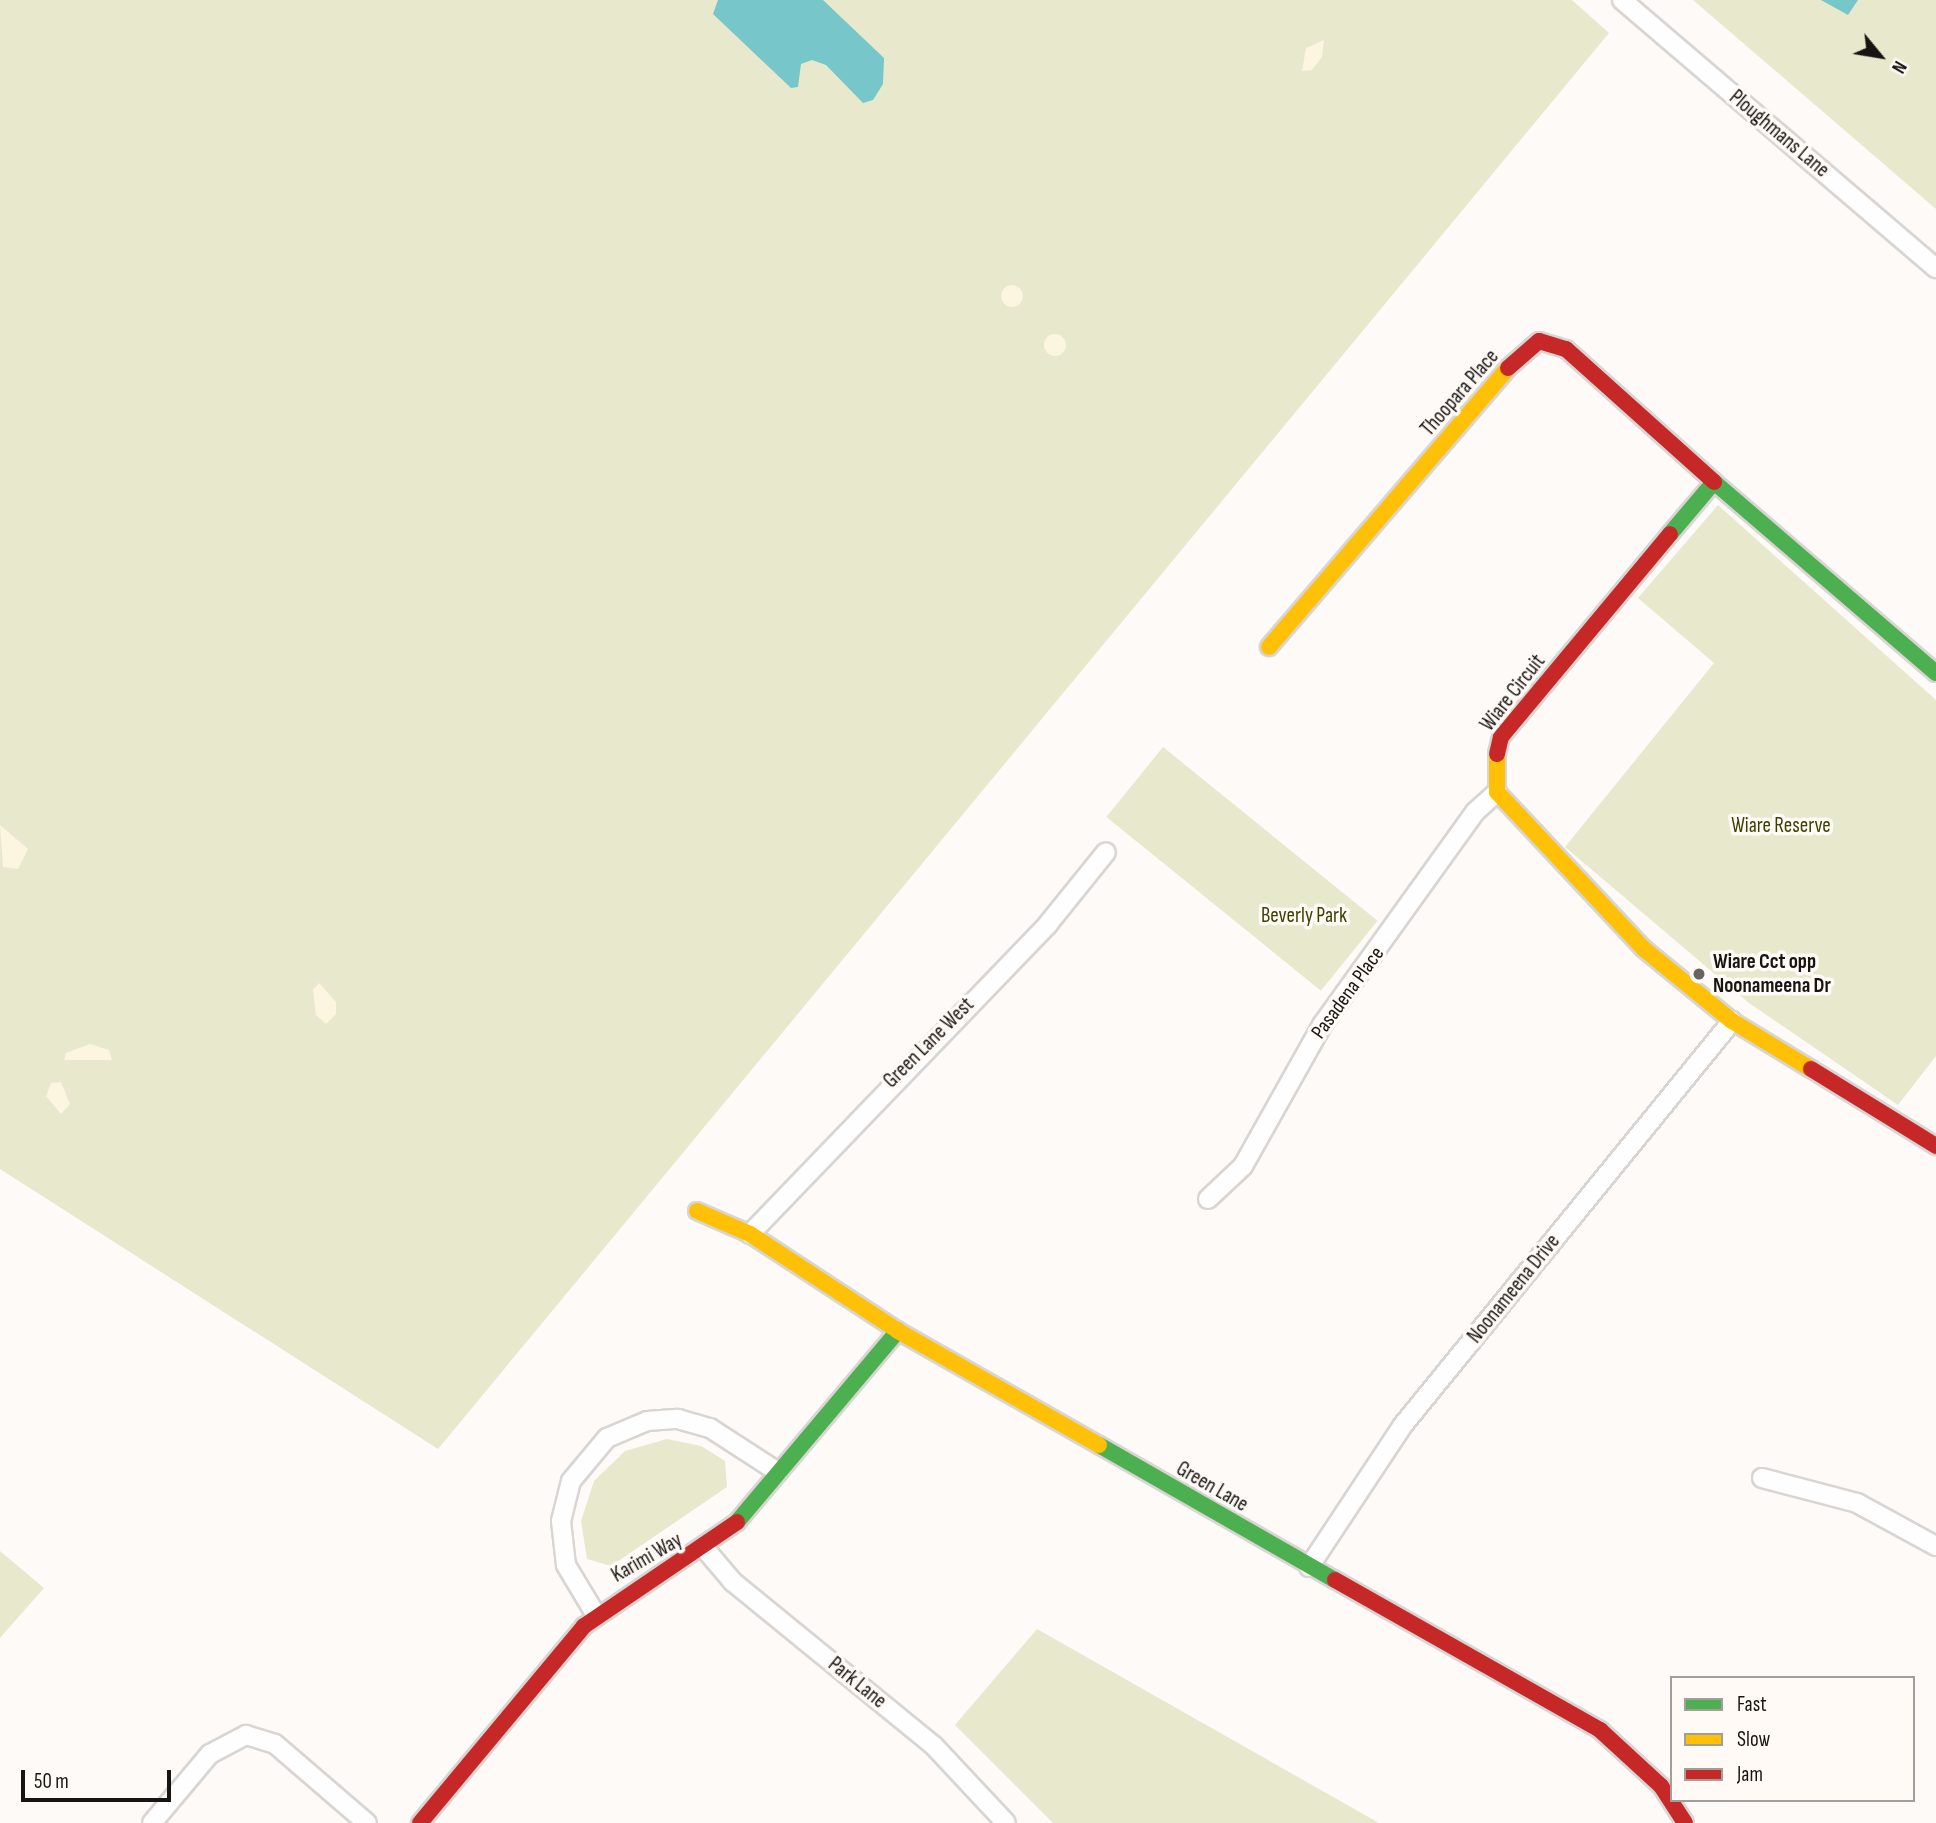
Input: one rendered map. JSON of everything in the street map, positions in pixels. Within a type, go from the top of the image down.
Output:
[{"type":"street","name":"Ploughmans Lane","points":[[1622,0],[1936,268]]},
{"type":"street","name":"Thoopara Place","points":[[1269,647],[1514,361],[1539,341],[1566,349],[1714,482]]},
{"type":"street","points":[[1714,482],[1936,673]]},
{"type":"street","name":"Wiare Circuit","points":[[1497,792],[1493,756],[1501,737],[1714,482]]},
{"type":"street","points":[[1497,792],[1644,949],[1732,1021],[1936,1146]]},
{"type":"street","name":"Pasadena Place","points":[[1208,1199],[1243,1166],[1322,1025],[1475,812],[1497,792]]},
{"type":"street","name":"Green Lane West","points":[[750,1234],[1048,924],[1106,852]]},
{"type":"street","name":"Noonameena Drive","points":[[1310,1567],[1403,1425],[1732,1021]]},
{"type":"street","name":"Green Lane","points":[[697,1211],[750,1234],[898,1331],[1600,1730],[1661,1786],[1670,1800]]},
{"type":"street","name":"Karimi Way","points":[[420,1823],[596,1615],[705,1549],[743,1518],[778,1472],[898,1331]]},
{"type":"street","points":[[596,1615],[566,1565],[561,1521],[571,1481],[607,1438],[647,1421],[678,1419],[710,1428],[778,1472]]},
{"type":"street","points":[[1762,1478],[1857,1503],[1936,1546]]},
{"type":"street","name":"Park Lane","points":[[705,1549],[733,1582],[934,1745],[1006,1823]]},
{"type":"street","points":[[152,1823],[210,1754],[246,1735],[275,1744],[367,1823]]},
{"type":"street","name":"Green Lane","points":[[1671,1802],[1685,1823]]},
{"type":"green space","points":[[0,0],[1572,0],[1609,33],[438,1449],[0,1169]]},
{"type":"green space","points":[[1693,0],[1936,0],[1936,209]]},
{"type":"green space","name":"Wiare Reserve","points":[[1718,505],[1936,700],[1936,1056],[1898,1105],[1749,1003],[1565,847],[1714,663],[1638,598]]},
{"type":"green space","name":"Beverly Park","points":[[1163,747],[1377,921],[1321,991],[1106,817]]},
{"type":"green space","points":[[667,1439],[701,1446],[725,1461],[727,1487],[611,1566],[587,1559],[581,1521],[594,1481],[625,1451]]},
{"type":"green space","points":[[0,1551],[44,1588],[0,1638]]},
{"type":"green space","points":[[1037,1629],[1379,1823],[1053,1823],[955,1725]]},
{"type":"sand","points":[[1324,40],[1322,57],[1312,70],[1302,71],[1306,48]]},
{"type":"sand","points":[[1008,285],[1016,285],[1023,292],[1023,300],[1016,307],[1008,307],[1001,300],[1001,292]]},
{"type":"sand","points":[[1055,334],[1063,337],[1066,345],[1063,353],[1055,356],[1047,353],[1044,345],[1047,337]]},
{"type":"sand","points":[[0,825],[28,849],[18,869],[3,867]]},
{"type":"sand","points":[[319,983],[336,1002],[336,1014],[326,1024],[316,1015],[313,990]]},
{"type":"sand","points":[[90,1044],[109,1050],[112,1060],[64,1060],[66,1053]]},
{"type":"sand","points":[[61,1082],[70,1104],[61,1114],[46,1096],[51,1083]]},
{"type":"water","points":[[718,0],[823,0],[884,58],[883,84],[873,100],[863,103],[826,65],[812,60],[801,64],[798,87],[791,88],[713,14]]},
{"type":"water","points":[[1821,0],[1858,0],[1848,15]]},
{"type":"traffic: fast","points":[[1670,534],[1714,482],[1936,673]]},
{"type":"traffic: fast","points":[[737,1522],[898,1331]]},
{"type":"traffic: fast","points":[[1099,1445],[1335,1580]]},
{"type":"traffic: slow","points":[[1269,647],[1508,368]]},
{"type":"traffic: slow","points":[[1497,754],[1497,792],[1644,949],[1732,1021],[1811,1069]]},
{"type":"traffic: slow","points":[[697,1211],[750,1234],[898,1331],[1099,1445]]},
{"type":"traffic: jam","points":[[1508,368],[1539,341],[1566,349],[1714,482]]},
{"type":"traffic: jam","points":[[1497,754],[1501,737],[1670,534]]},
{"type":"traffic: jam","points":[[1811,1069],[1936,1146]]},
{"type":"traffic: jam","points":[[420,1823],[584,1626],[737,1522]]},
{"type":"traffic: jam","points":[[1335,1580],[1600,1730],[1661,1786],[1670,1800]]},
{"type":"traffic: jam","points":[[1671,1802],[1685,1823]]},
{"type":"place","name":"Wiare Cct opp Noonameena Dr","points":[[1699,974]]}]
